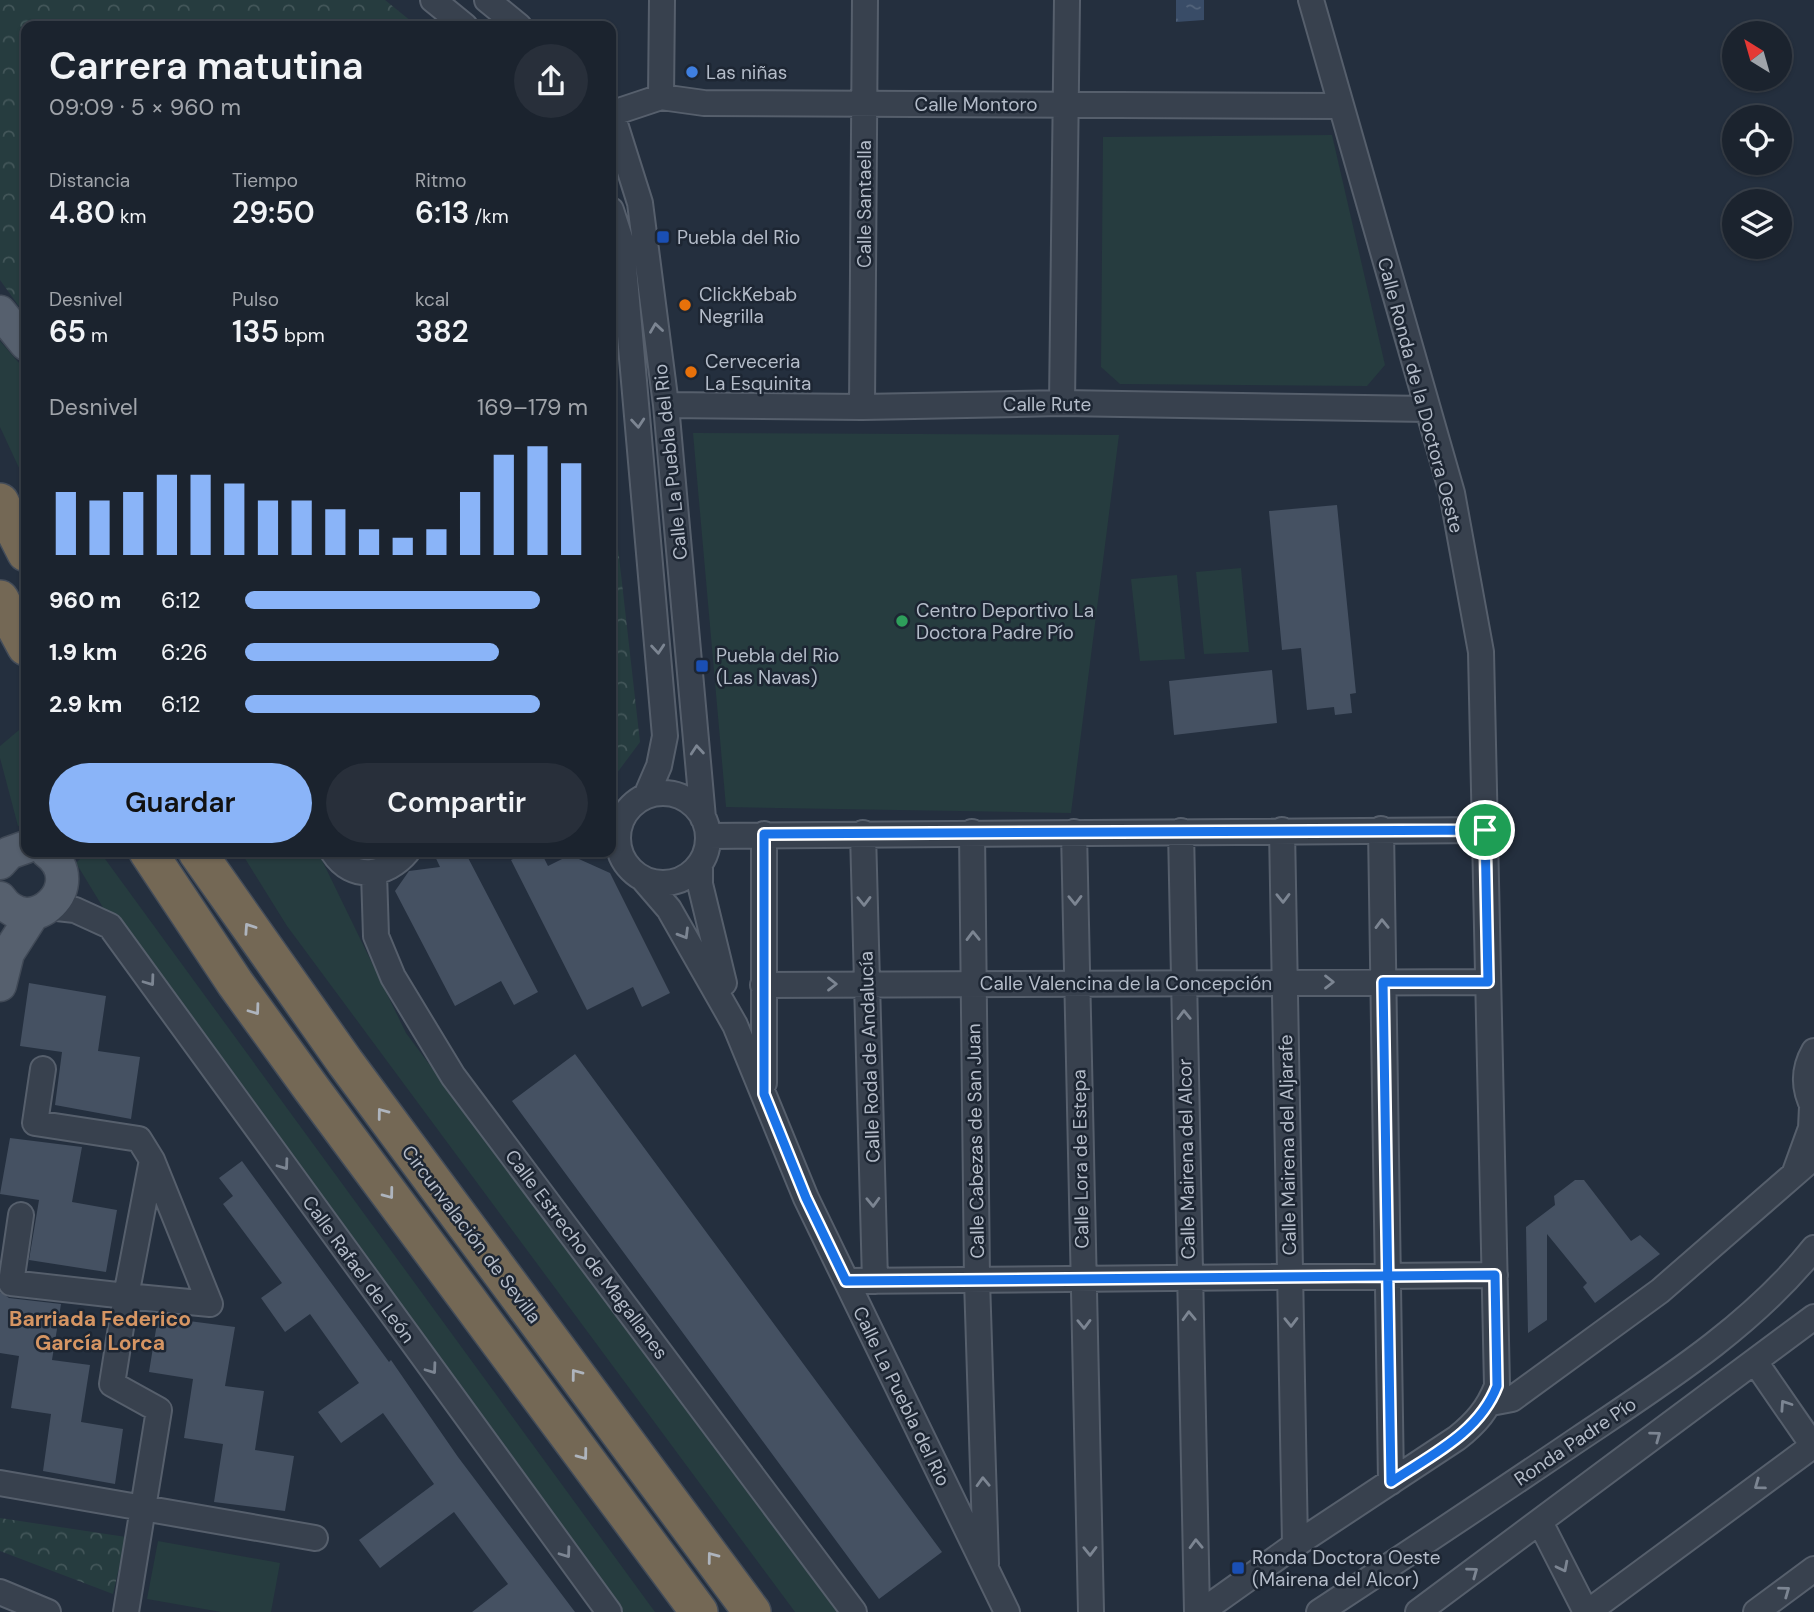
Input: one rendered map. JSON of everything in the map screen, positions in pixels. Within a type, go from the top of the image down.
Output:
[{"type":"highway","points":[[0,502],[21,543]]},
{"type":"highway","points":[[0,600],[21,638]]},
{"type":"highway","points":[[151,857],[235,983],[311,1088],[699,1612]]},
{"type":"highway","name":"Circunvalación de Sevilla","points":[[201,857],[345,1062],[752,1612]]},
{"type":"main road","points":[[0,312],[21,338]]},
{"type":"main road","points":[[0,863],[9,853],[21,853]]},
{"type":"main road","points":[[8,953],[61,890],[60,868],[49,857]]},
{"type":"main road","points":[[1,899],[10,909],[41,911]]},
{"type":"main road","points":[[0,985],[8,953],[1,899]]},
{"type":"street","points":[[433,0],[459,21]]},
{"type":"street","points":[[486,0],[513,21]]},
{"type":"street","points":[[661,97],[662,0]]},
{"type":"street","name":"Calle Santaella","points":[[862,407],[864,0]]},
{"type":"street","points":[[1062,403],[1067,0]]},
{"type":"street","name":"Calle Ronda de la Doctora Oeste","points":[[1311,0],[1451,493],[1481,652],[1497,1386],[1502,1401]]},
{"type":"street","name":"Calle Montoro","points":[[616,111],[661,97],[704,103],[1341,106]]},
{"type":"street","name":"Calle La Puebla del Rio","points":[[616,125],[639,203],[666,405],[706,827]]},
{"type":"street","name":"Calle La Puebla del Rio","points":[[616,225],[622,244],[666,736],[659,766],[646,796]]},
{"type":"street","name":"Calle Rute","points":[[666,405],[862,407],[1062,403],[1427,409]]},
{"type":"street","points":[[616,831],[626,812],[646,796],[673,794],[696,807],[706,827],[706,850],[700,864],[689,875],[675,882],[644,880]]},
{"type":"street","points":[[706,827],[764,834],[1485,830]]},
{"type":"street","points":[[1381,829],[1391,1482]]},
{"type":"street","name":"Calle Mairena del Aljarafe","points":[[1282,830],[1295,1545]]},
{"type":"street","name":"Calle Mairena del Alcor","points":[[1181,831],[1188,1278],[1199,1612]]},
{"type":"street","name":"Calle Cabezas de San Juan","points":[[972,832],[977,1280],[975,1530]]},
{"type":"street","name":"Calle Lora de Estepa","points":[[1074,832],[1091,1612]]},
{"type":"street","name":"Calle Roda de Andalucía","points":[[863,833],[875,1281]]},
{"type":"street","points":[[764,834],[764,1094]]},
{"type":"street","points":[[616,840],[624,862],[669,909],[735,1024]]},
{"type":"street","points":[[338,857],[347,867],[374,873],[387,870],[401,857]]},
{"type":"street","points":[[700,864],[700,884],[712,940],[735,1024]]},
{"type":"street","name":"Calle Estrecho de Magallanes","points":[[374,873],[376,936],[393,977],[453,1076],[854,1612]]},
{"type":"street","name":"Calle Rafael de León","points":[[41,911],[75,910],[110,926],[609,1612]]},
{"type":"street","name":"Calle Valencina de la Concepción","points":[[764,985],[1488,982]]},
{"type":"street","name":"Calle La Puebla del Rio","points":[[735,1024],[806,1198],[975,1530],[986,1575],[1007,1612]]},
{"type":"street","points":[[1794,1176],[1811,1128],[1813,1108],[1805,1076],[1814,1051]]},
{"type":"street","points":[[21,1214],[11,1283],[210,1304],[152,1160],[139,1139],[35,1123],[43,1069]]},
{"type":"street","points":[[1199,1612],[1457,1438],[1502,1401],[1660,1291],[1814,1157]]},
{"type":"street","points":[[126,1612],[159,1410],[112,1384],[152,1160]]},
{"type":"street","name":"Ronda Padre Pío","points":[[1319,1612],[1655,1388],[1739,1322],[1793,1275],[1814,1248]]},
{"type":"street","points":[[846,1281],[1495,1275]]},
{"type":"street","points":[[1418,1612],[1756,1363],[1810,1317]]},
{"type":"street","points":[[1540,1522],[1587,1612],[1814,1446],[1756,1363]]},
{"type":"street","points":[[0,1483],[315,1538]]},
{"type":"street","points":[[1756,1612],[1814,1569]]},
{"type":"street","points":[[0,1592],[48,1612]]},
{"type":"green space","points":[[0,0],[385,0],[411,21],[21,21],[21,309],[0,280]]},
{"type":"green space","points":[[1332,135],[1385,365],[1367,386],[1120,384],[1101,367],[1103,137]]},
{"type":"green space","points":[[0,341],[21,365],[21,472],[0,427]]},
{"type":"green space","name":"Centro Deportivo La Doctora Padre Pío","points":[[693,433],[1119,435],[1071,813],[726,807]]},
{"type":"green space","points":[[616,530],[640,742],[616,774]]},
{"type":"green space","points":[[1241,568],[1249,652],[1204,654],[1196,572]]},
{"type":"green space","points":[[1177,575],[1185,659],[1140,661],[1131,579]]},
{"type":"green space","points":[[21,728],[21,826],[18,826],[0,758],[0,746]]},
{"type":"green space","points":[[82,857],[104,857],[655,1612],[620,1612],[110,919],[76,863]]},
{"type":"green space","points":[[244,857],[320,857],[406,1033],[838,1612],[795,1612],[287,926]]},
{"type":"green space","points":[[0,1518],[126,1537],[113,1594],[0,1551]]},
{"type":"green space","points":[[158,1541],[280,1563],[271,1612],[221,1612],[147,1599]]},
{"type":"water","points":[[1176,0],[1204,0],[1204,20],[1176,22]]},
{"type":"building","points":[[1337,505],[1356,693],[1350,694],[1352,713],[1335,715],[1334,707],[1307,710],[1301,648],[1282,650],[1269,511]]},
{"type":"building","points":[[1272,670],[1277,723],[1174,735],[1169,681]]},
{"type":"building","points":[[435,857],[468,857],[538,992],[514,1005],[501,981],[455,1006],[395,891],[409,871],[440,867]]},
{"type":"building","points":[[517,857],[544,857],[548,866],[566,857],[574,857],[610,873],[670,993],[642,1007],[633,987],[587,1010],[511,860]]},
{"type":"building","points":[[29,983],[106,996],[98,1051],[140,1057],[131,1119],[55,1105],[62,1052],[20,1046]]},
{"type":"building","points":[[575,1054],[942,1552],[879,1599],[512,1101]]},
{"type":"building","points":[[10,1138],[82,1147],[72,1202],[117,1210],[106,1272],[29,1260],[39,1200],[0,1194]]},
{"type":"building","points":[[242,1161],[575,1612],[472,1612],[508,1584],[454,1512],[380,1568],[359,1540],[434,1484],[383,1413],[341,1443],[318,1412],[359,1383],[310,1314],[285,1332],[261,1298],[282,1283],[223,1204],[233,1196],[219,1178]]},
{"type":"building","points":[[1575,1180],[1584,1180],[1631,1241],[1640,1235],[1660,1254],[1595,1303],[1583,1287],[1587,1283],[1547,1234],[1547,1320],[1528,1333],[1526,1227],[1555,1205],[1554,1196]]},
{"type":"building","points":[[0,1292],[9,1298],[61,1304],[52,1360],[90,1365],[81,1422],[123,1429],[115,1484],[43,1471],[51,1414],[11,1408],[19,1356],[0,1353]]},
{"type":"building","points":[[158,1317],[235,1327],[225,1386],[264,1391],[255,1450],[294,1456],[285,1511],[214,1502],[223,1444],[184,1438],[193,1379],[149,1372]]},
{"type":"place","name":"Las niñas","points":[[692,72]]},
{"type":"place","name":"Puebla del Rio","points":[[663,237]]},
{"type":"place","name":"ClickKebab Negrilla","points":[[685,305]]},
{"type":"place","name":"Cerveceria La Esquinita","points":[[691,372]]},
{"type":"place","name":"Centro Deportivo La Doctora Padre Pío","points":[[902,621]]},
{"type":"place","name":"Puebla del Rio (Las Navas)","points":[[702,666]]},
{"type":"place","name":"Ronda Doctora Oeste (Mairena del Alcor)","points":[[1238,1568]]},
{"type":"district","name":"Barriada Federico García Lorca","points":[[100,1331]]},
{"type":"route","points":[[1485,830],[764,834],[764,1094],[806,1198],[846,1281],[1388,1276],[1441,1275],[1495,1275],[1497,1386],[1491,1403],[1476,1423],[1457,1438],[1391,1482],[1388,1276],[1383,982],[1488,982],[1485,830]]}]
